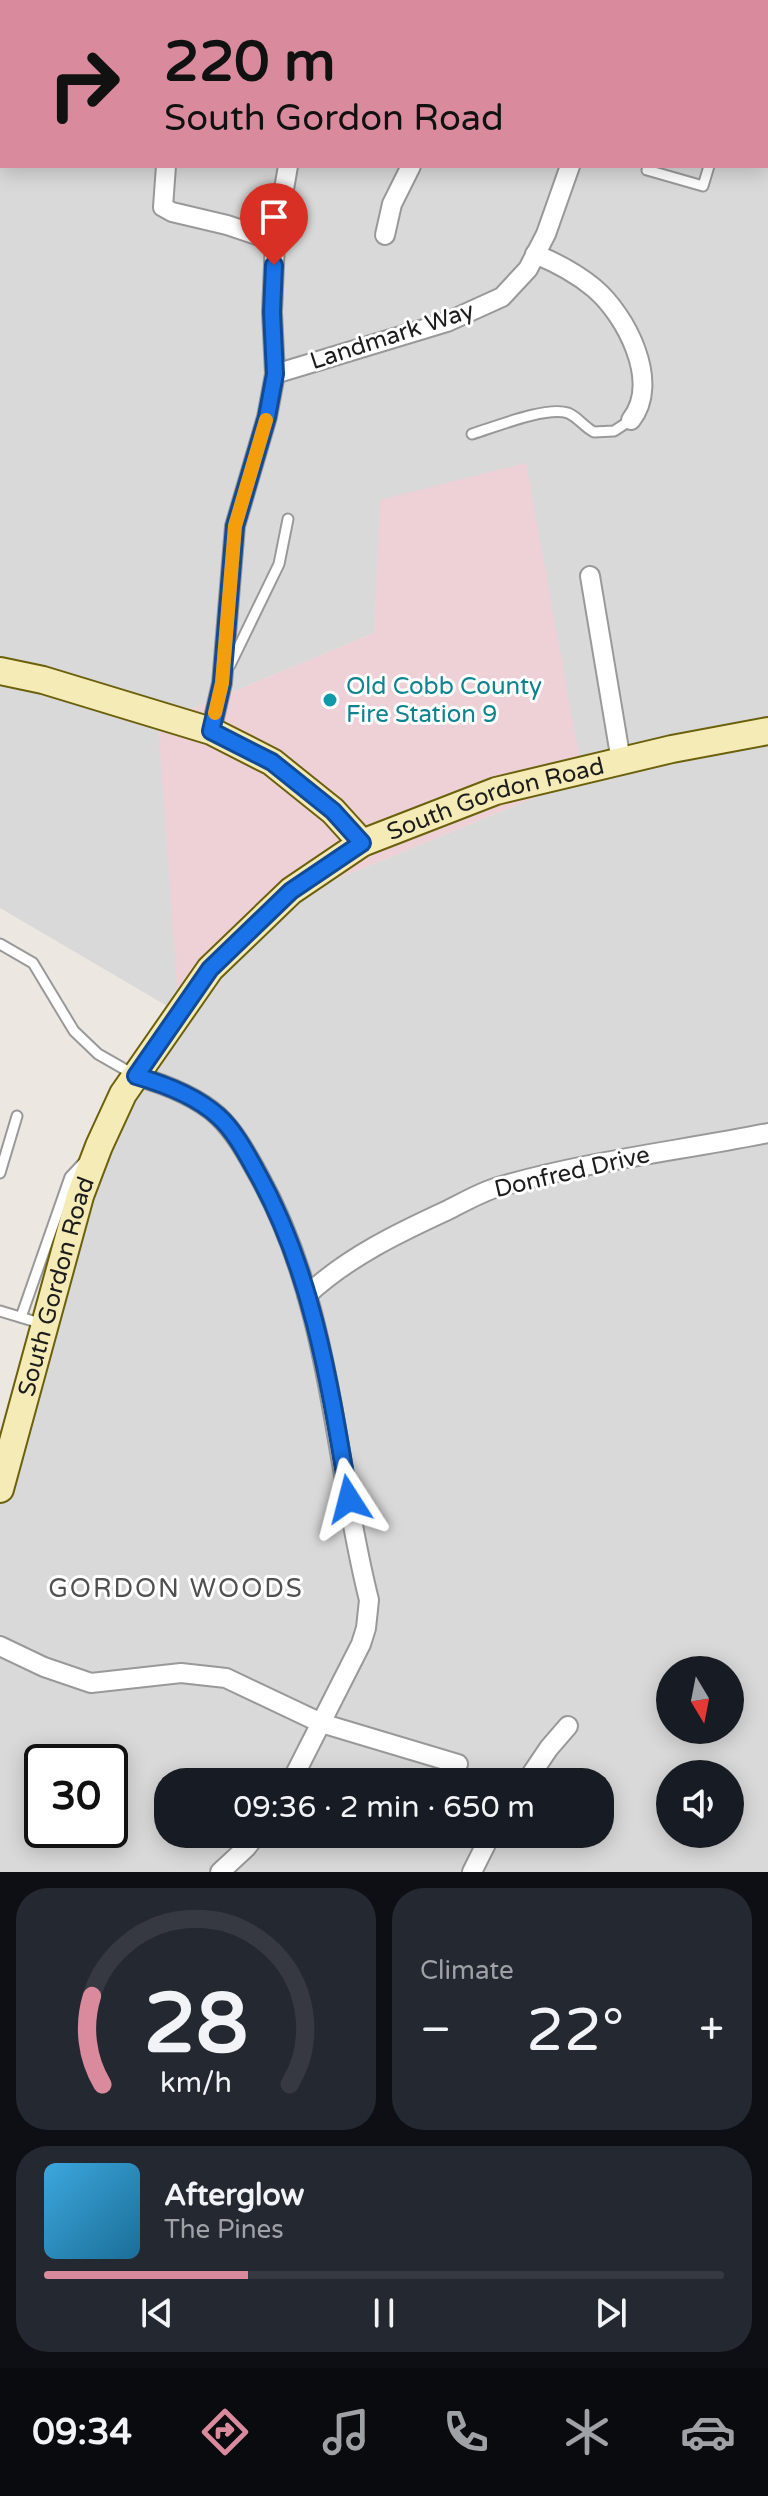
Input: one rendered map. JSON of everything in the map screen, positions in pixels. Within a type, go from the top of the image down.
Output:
[{"type":"street","points":[[166,168],[163,207],[275,241]]},
{"type":"street","points":[[211,731],[222,683],[235,526],[267,417],[275,374],[272,312],[275,241],[288,168]]},
{"type":"street","points":[[385,235],[392,204],[410,168]]},
{"type":"street","name":"Landmark Way","points":[[275,374],[447,322],[502,297],[528,269],[546,234],[569,168]]},
{"type":"street","points":[[535,254],[561,264],[611,305],[642,364],[641,401],[631,420]]},
{"type":"street","points":[[590,576],[621,761]]},
{"type":"street","points":[[0,671],[43,680],[211,731],[272,762],[333,811],[362,843]]},
{"type":"street","name":"South Gordon Road","points":[[0,1489],[33,1321],[99,1146],[123,1094],[210,969],[291,891],[362,843],[496,791],[768,731]]},
{"type":"street","points":[[136,1076],[184,1094],[222,1119],[275,1204],[320,1340],[369,1600],[361,1644],[298,1768]]},
{"type":"street","name":"Donfred Drive","points":[[307,1295],[325,1278],[393,1235],[496,1187],[602,1162],[768,1133]]},
{"type":"street","points":[[0,1646],[44,1667],[91,1683],[181,1673],[226,1678],[321,1723],[458,1764]]},
{"type":"street","points":[[536,1768],[568,1726]]},
{"type":"street","points":[[220,1872],[243,1848]]},
{"type":"street","points":[[472,1872],[484,1848]]},
{"type":"lane","points":[[648,168],[703,186],[708,168]]},
{"type":"lane","points":[[472,434],[554,412],[573,415],[594,432],[614,431],[631,420]]},
{"type":"lane","points":[[222,683],[244,631],[279,564],[288,519]]},
{"type":"lane","points":[[0,944],[33,963],[74,1031],[98,1054],[136,1076]]},
{"type":"lane","points":[[0,1173],[17,1116]]},
{"type":"lane","points":[[0,1311],[33,1321]]},
{"type":"shaded area","points":[[0,168],[768,168],[768,1872],[0,1872],[0,1470],[85,1196],[179,1013],[0,908]],"holes":[[[381,500],[583,778],[317,887],[158,723],[374,633]]]},
{"type":"shaded area","points":[[526,463],[583,778],[317,887],[179,1013],[158,723],[374,633],[380,500]]},
{"type":"slow traffic","points":[[215,713],[222,683],[235,526],[266,420]]},
{"type":"place","name":"Old Cobb County Fire Station 9","points":[[330,700]]},
{"type":"district","name":"GORDON WOODS","points":[[176,1588]]},
{"type":"route","points":[[274,265],[272,312],[275,374],[267,417],[235,526],[222,683],[211,731],[272,762],[333,811],[362,843],[291,891],[210,969],[136,1076],[184,1094],[222,1119],[275,1204],[292,1246],[320,1340],[349,1499]]}]
